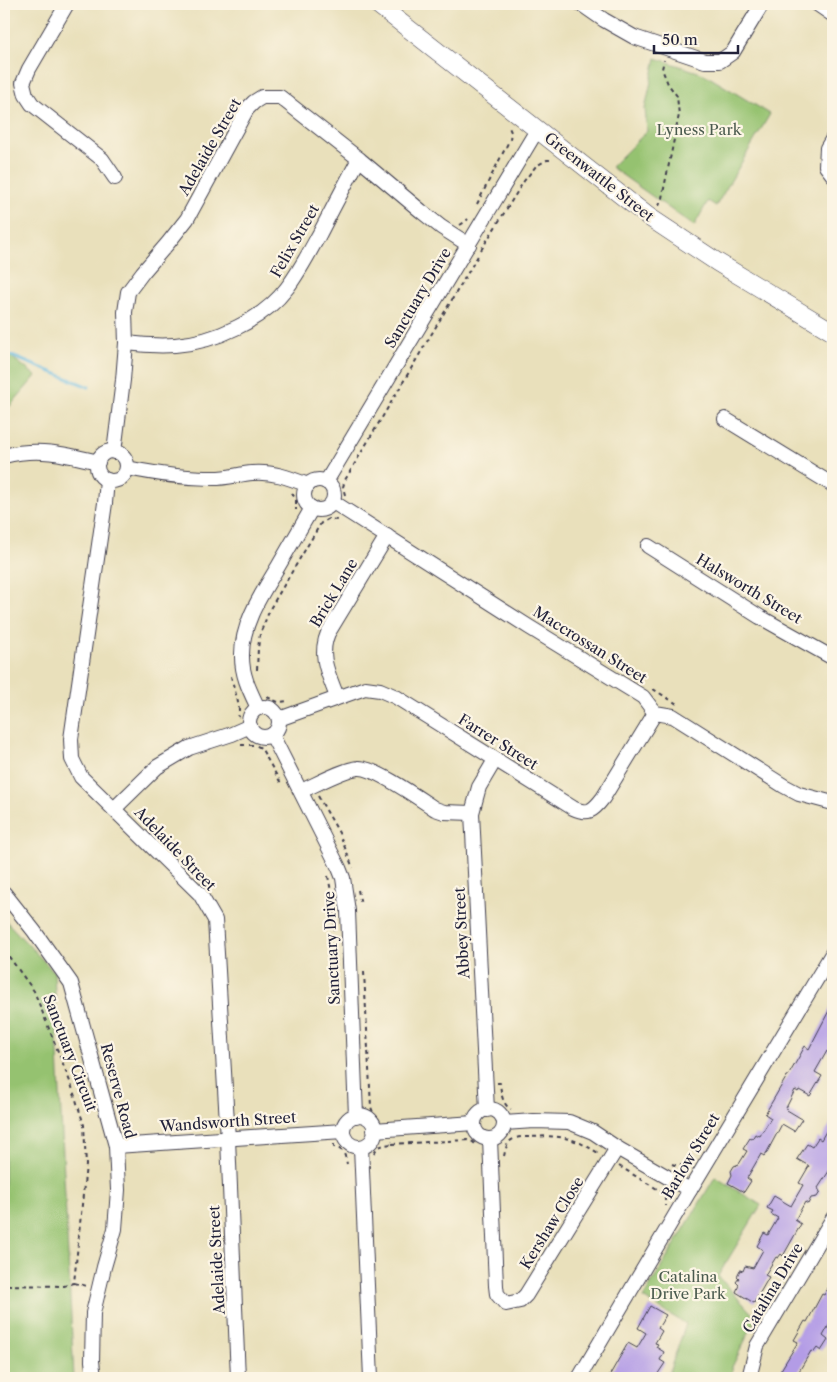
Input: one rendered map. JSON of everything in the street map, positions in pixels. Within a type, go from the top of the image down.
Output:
[{"type":"main road","name":"Greenwattle Street","points":[[378,4],[650,217],[717,262],[833,332]]},
{"type":"street","points":[[67,4],[29,69],[23,83],[26,95],[32,104],[102,159],[115,178]]},
{"type":"street","points":[[581,4],[634,37],[705,61],[720,61],[733,52],[762,4]]},
{"type":"street","points":[[817,4],[833,15]]},
{"type":"street","name":"Adelaide Street","points":[[114,452],[121,401],[126,343],[124,312],[128,292],[187,218],[248,109],[262,97],[280,97],[441,227],[469,245]]},
{"type":"street","name":"Sanctuary Drive","points":[[326,482],[537,130]]},
{"type":"street","points":[[833,138],[827,148],[826,166],[833,175]]},
{"type":"street","name":"Felix Street","points":[[126,343],[176,345],[207,339],[246,324],[267,308],[286,289],[298,270],[359,159]]},
{"type":"street","points":[[725,419],[833,484]]},
{"type":"street","points":[[4,456],[33,450],[98,462]]},
{"type":"street","points":[[114,452],[122,455],[126,463],[123,476],[120,479],[107,480],[100,475],[98,462],[105,453],[114,452]]},
{"type":"street","points":[[126,468],[184,477],[216,478],[252,473],[273,474],[308,485]]},
{"type":"street","name":"Adelaide Street","points":[[107,480],[71,739],[72,759],[81,777],[200,894],[215,920],[228,1138],[238,1378]]},
{"type":"street","points":[[317,480],[326,482],[334,490],[333,502],[323,510],[312,508],[304,496],[308,485],[317,480]]},
{"type":"street","name":"Maccrossan Street","points":[[333,502],[643,697],[655,713]]},
{"type":"street","points":[[258,708],[246,683],[242,658],[245,634],[251,616],[262,594],[312,508]]},
{"type":"street","name":"Brick Lane","points":[[337,697],[324,660],[324,641],[387,536]]},
{"type":"street","name":"Halsworth Street","points":[[648,546],[760,616],[833,658]]},
{"type":"street","name":"Farrer Street","points":[[279,719],[365,688],[387,692],[572,808],[581,812],[588,812],[595,808],[603,798],[655,713]]},
{"type":"street","points":[[263,706],[273,709],[279,719],[278,727],[272,735],[267,737],[257,735],[252,730],[250,716],[258,708],[263,706]]},
{"type":"street","points":[[655,713],[673,716],[799,794],[833,802]]},
{"type":"street","points":[[114,809],[157,767],[189,748],[250,726]]},
{"type":"street","name":"Sanctuary Drive","points":[[272,735],[307,789],[343,878],[348,911],[356,1116]]},
{"type":"street","name":"Abbey Street","points":[[487,1110],[472,813],[480,787],[495,760]]},
{"type":"street","points":[[307,789],[350,769],[364,768],[370,769],[435,809],[444,812],[472,813]]},
{"type":"street","name":"Reserve Road","points":[[4,893],[71,983],[116,1146],[118,1190],[114,1229],[93,1313],[92,1361],[94,1378]]},
{"type":"street","name":"Barlow Street","points":[[579,1378],[833,952]]},
{"type":"street","points":[[487,1110],[497,1111],[504,1123],[499,1136],[490,1139],[481,1137],[474,1123],[478,1114],[487,1110]]},
{"type":"street","points":[[377,1124],[375,1134],[366,1146],[355,1147],[350,1145],[344,1137],[343,1131],[348,1119],[361,1115],[373,1123],[377,1124],[391,1129],[474,1123]]},
{"type":"street","points":[[504,1123],[534,1121],[569,1122],[593,1132],[614,1154],[690,1190]]},
{"type":"street","name":"Wandsworth Street","points":[[116,1146],[343,1131]]},
{"type":"street","points":[[490,1139],[491,1156]]},
{"type":"street","points":[[361,1147],[371,1378]]},
{"type":"street","name":"Kershaw Close","points":[[491,1156],[496,1286],[497,1294],[506,1304],[520,1301],[526,1295],[614,1154]]},
{"type":"street","name":"Catalina Drive","points":[[749,1378],[757,1346],[833,1218]]},
{"type":"path","points":[[659,206],[679,115],[677,96],[668,84],[662,69],[665,58]]},
{"type":"path","points":[[258,675],[257,660],[260,634],[271,607],[321,523],[328,519],[338,520],[350,502],[347,500],[344,492],[345,480],[514,196],[536,166],[546,160],[554,160]]},
{"type":"path","points":[[264,694],[278,702],[295,700],[299,711]]},
{"type":"path","points":[[307,789],[346,847],[355,874]]},
{"type":"path","points":[[358,890],[361,908]]},
{"type":"path","name":"Sanctuary Circuit","points":[[4,950],[34,991],[61,1058],[84,1125],[86,1165],[74,1283],[64,1286],[4,1285]]},
{"type":"path","points":[[364,967],[371,1107],[377,1124]]},
{"type":"path","points":[[391,1129],[392,1144]]},
{"type":"path","points":[[372,1158],[376,1148],[392,1144],[467,1140],[476,1145],[480,1157],[504,1156],[507,1144],[511,1140],[518,1138],[553,1136],[572,1139],[614,1154],[662,1192],[666,1204],[664,1211]]},
{"type":"green space","name":"Lyness Park","points":[[656,58],[704,74],[770,114],[716,206],[708,201],[694,226],[611,167],[647,131],[645,109]]},
{"type":"green space","points":[[4,351],[36,376],[4,413]]},
{"type":"green space","points":[[4,919],[54,972],[74,1378],[4,1378]]},
{"type":"green space","name":"Catalina Drive Park","points":[[715,1177],[761,1205],[718,1276],[756,1318],[732,1367],[733,1378],[667,1378],[686,1324],[643,1298]]},
{"type":"building","points":[[833,1003],[833,1048],[831,1053],[827,1051],[815,1072],[822,1076],[810,1096],[795,1090],[786,1108],[802,1119],[794,1131],[782,1124],[767,1152],[764,1156],[761,1154],[747,1178],[751,1181],[744,1192],[728,1183],[732,1175],[731,1171],[734,1166],[739,1164],[747,1151],[743,1149],[750,1138],[752,1139],[755,1134],[760,1136],[771,1118],[765,1114],[805,1046],[809,1049]]},
{"type":"building","points":[[833,1119],[833,1165],[818,1188],[820,1192],[817,1197],[811,1198],[808,1204],[805,1202],[795,1220],[801,1224],[783,1256],[781,1254],[778,1258],[776,1257],[765,1275],[769,1277],[754,1303],[736,1292],[739,1285],[736,1282],[739,1278],[737,1276],[740,1270],[743,1271],[745,1266],[753,1268],[763,1250],[757,1246],[764,1233],[768,1235],[778,1218],[771,1214],[773,1211],[767,1208],[774,1196],[791,1206],[803,1185],[799,1183],[809,1166],[797,1159],[807,1144],[812,1147],[818,1138],[821,1140]]},
{"type":"building","points":[[833,1278],[833,1318],[823,1336],[828,1340],[821,1351],[817,1348],[814,1352],[811,1351],[795,1378],[776,1378],[798,1342],[794,1340]]},
{"type":"building","points":[[650,1306],[666,1315],[658,1328],[662,1331],[655,1343],[658,1344],[656,1347],[664,1352],[660,1360],[665,1363],[655,1378],[608,1378],[628,1343],[637,1348],[646,1333],[638,1328]]},
{"type":"waterway","points":[[4,353],[89,387]]}]
